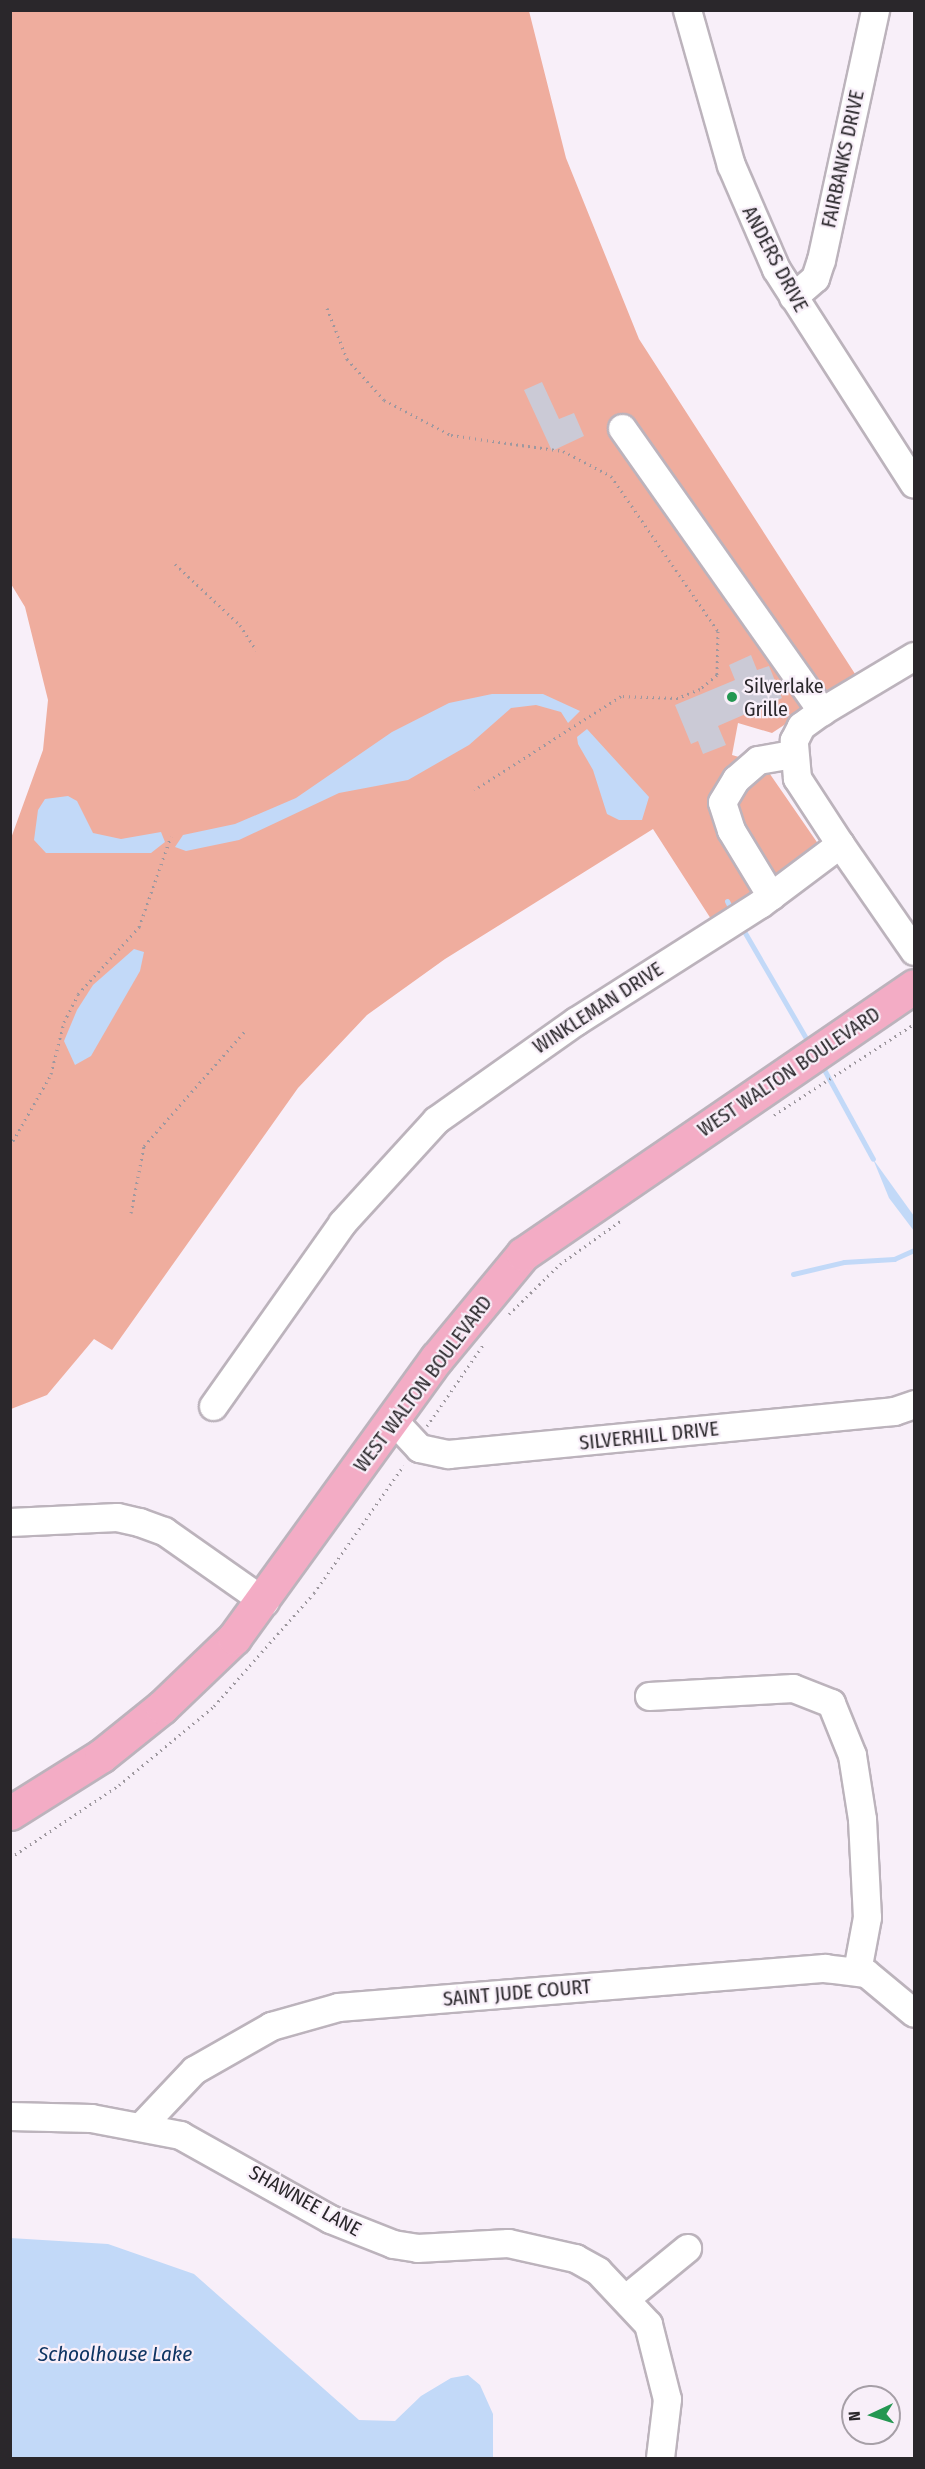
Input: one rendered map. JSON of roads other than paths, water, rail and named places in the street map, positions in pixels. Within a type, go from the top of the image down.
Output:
[{"type":"main road","name":"WEST WALTON BOULEVARD","points":[[10,1813],[101,1756],[162,1707],[265,1602],[437,1358],[523,1254],[915,986]]},
{"type":"street","name":"ANDERS DRIVE","points":[[687,10],[731,165],[793,297],[915,484]]},
{"type":"street","name":"FAIRBANKS DRIVE","points":[[793,297],[815,278],[821,260],[875,10]]},
{"type":"street","points":[[622,428],[822,711]]},
{"type":"street","points":[[915,656],[801,726],[791,754],[796,778],[915,951]]},
{"type":"street","points":[[771,896],[731,830],[722,802],[736,778],[758,760],[791,754]]},
{"type":"street","name":"WINKLEMAN DRIVE","points":[[213,1406],[342,1222],[436,1120],[576,1021],[771,896],[840,844]]},
{"type":"street","name":"SILVERHILL DRIVE","points":[[394,1421],[416,1444],[448,1454],[490,1452],[894,1411],[915,1404]]},
{"type":"street","points":[[10,1522],[117,1517],[139,1522],[164,1531],[265,1602]]},
{"type":"street","points":[[649,1696],[793,1688],[831,1703],[852,1755],[862,1819],[867,1917],[857,1971]]},
{"type":"street","name":"SAINT JUDE COURT","points":[[142,2125],[194,2070],[271,2026],[338,2007],[795,1969],[857,1971],[905,2000],[915,2013]]},
{"type":"street","name":"SHAWNEE LANE","points":[[10,2116],[92,2118],[142,2125],[226,2157],[357,2232],[417,2248],[534,2245],[598,2271],[626,2298],[648,2324],[659,2354],[667,2399],[660,2458]]},
{"type":"street","points":[[626,2298],[687,2248]]},
{"type":"water","points":[[492,694],[543,694],[580,711],[568,723],[561,712],[536,705],[511,708],[469,745],[408,780],[339,793],[239,840],[186,851],[175,847],[183,835],[235,824],[296,798],[392,732],[449,703]]},
{"type":"water","points":[[587,729],[649,797],[642,820],[619,820],[607,814],[593,770],[578,744],[577,737]]},
{"type":"water","points":[[68,796],[77,801],[93,833],[121,839],[161,832],[165,842],[151,853],[46,853],[34,840],[38,810],[45,799]]},
{"type":"water","points":[[134,949],[144,952],[140,971],[91,1056],[75,1065],[64,1041],[77,1010],[93,985]]},
{"type":"water","points":[[873,1159],[914,1216],[914,1231],[889,1198]]},
{"type":"water","name":"Schoolhouse Lake","points":[[10,2238],[108,2244],[194,2274],[359,2420],[395,2421],[421,2396],[451,2378],[468,2375],[480,2385],[493,2414],[493,2458],[11,2458]]},
{"type":"waterway","points":[[727,901],[733,913]]},
{"type":"waterway","points":[[741,926],[810,1045]]},
{"type":"waterway","points":[[821,1064],[873,1159]]},
{"type":"waterway","points":[[793,1274],[844,1262],[894,1259],[914,1250]]},
{"type":"place","name":"Silverlake Grille","points":[[732,697]]}]
